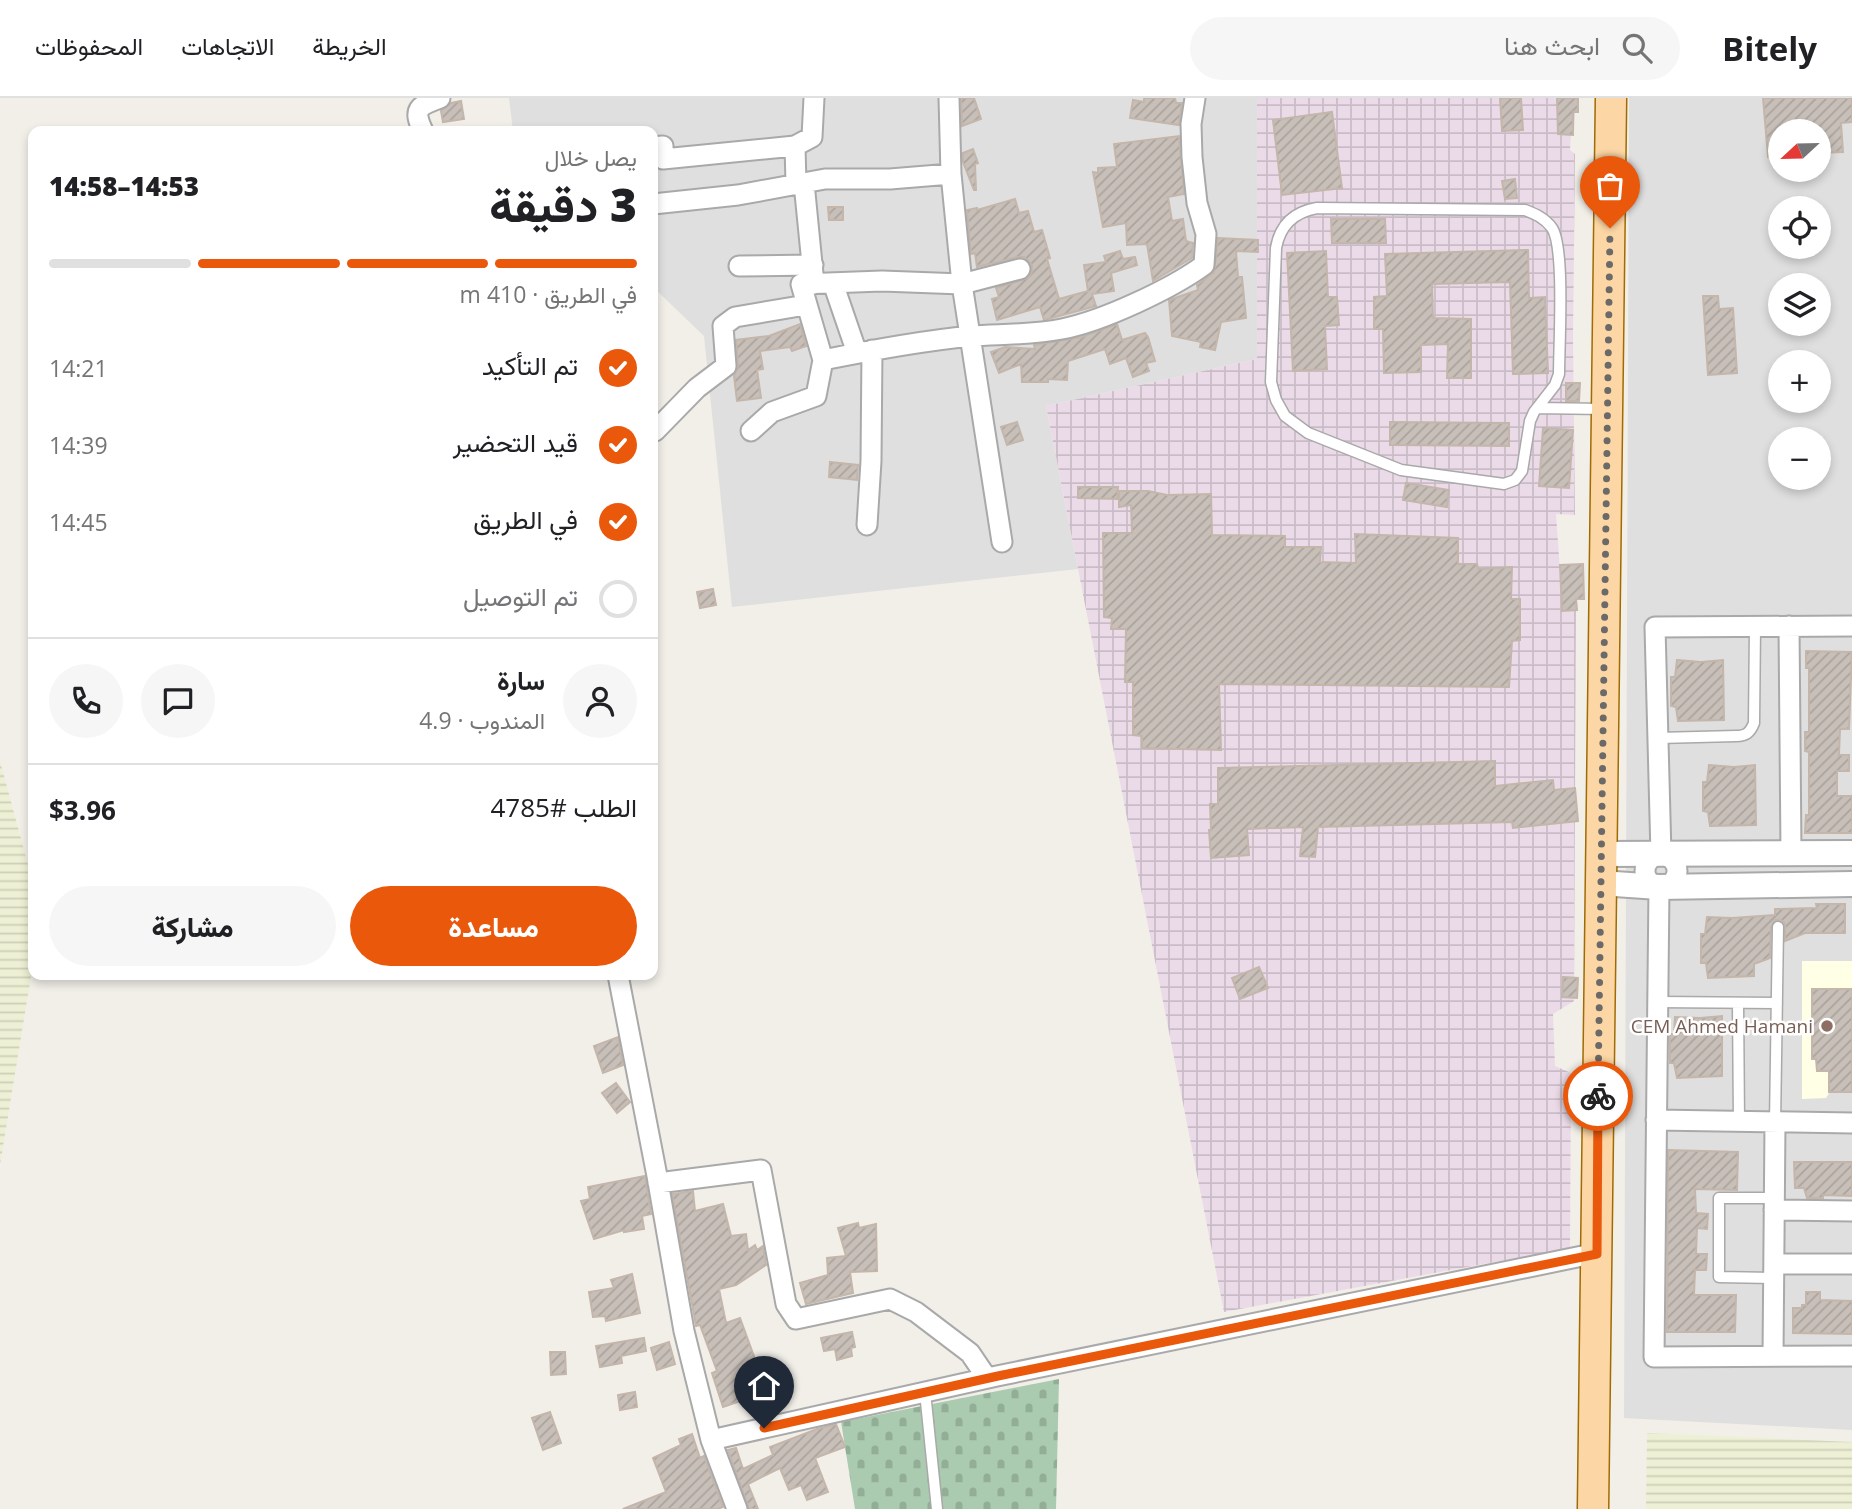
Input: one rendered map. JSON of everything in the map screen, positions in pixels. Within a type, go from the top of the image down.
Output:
[{"type":"main road","points":[[1593,1509],[1611,98]]},
{"type":"street","points":[[421,126],[417,118],[418,111],[423,104],[440,98]]},
{"type":"street","points":[[658,146],[663,146],[663,159],[795,146],[812,137],[814,98]]},
{"type":"street","points":[[949,98],[951,174],[962,284],[1002,542]]},
{"type":"street","points":[[823,360],[970,337],[1062,329],[1101,317],[1182,281],[1204,265],[1206,234],[1197,203],[1192,157],[1191,124],[1195,98]]},
{"type":"street","points":[[795,146],[800,184],[820,277],[865,352],[871,461],[867,525]]},
{"type":"street","points":[[658,203],[738,195],[825,179],[890,179],[951,174]]},
{"type":"street","points":[[739,265],[820,277],[962,284],[1020,269]]},
{"type":"street","points":[[751,430],[772,412],[816,396],[823,360],[802,284],[820,277]]},
{"type":"street","points":[[658,428],[698,388],[726,366],[723,326],[735,317],[806,304]]},
{"type":"street","points":[[1789,626],[1791,853]]},
{"type":"street","points":[[1661,855],[1656,627],[1852,626]]},
{"type":"street","points":[[1602,854],[1852,853]]},
{"type":"street","points":[[1659,887],[1670,885],[1678,872],[1672,858],[1661,855]]},
{"type":"street","points":[[1600,883],[1659,887],[1852,884]]},
{"type":"street","points":[[1659,887],[1654,1357],[1852,1356]]},
{"type":"street","points":[[619,980],[684,1331],[711,1440],[737,1509]]},
{"type":"street","points":[[1656,1120],[1852,1123]]},
{"type":"street","points":[[1773,1356],[1775,1123]]},
{"type":"street","points":[[658,1183],[761,1170],[786,1304],[796,1320],[890,1299],[916,1312],[970,1353],[987,1378]]},
{"type":"street","points":[[1774,1204],[1852,1211]]},
{"type":"street","points":[[711,1440],[987,1378],[1597,1254]]},
{"type":"street","points":[[1774,1271],[1852,1264]]},
{"type":"lane","points":[[1317,208],[1525,210],[1540,217],[1552,228],[1559,251],[1559,374],[1555,386],[1537,408],[1530,421],[1522,471],[1514,480],[1498,485],[1401,470],[1300,428],[1280,408],[1270,382],[1276,248],[1286,223],[1300,212],[1317,208]]},
{"type":"lane","points":[[1537,408],[1608,409]]},
{"type":"lane","points":[[1658,738],[1744,736],[1751,732],[1754,723],[1755,626]]},
{"type":"lane","points":[[1775,1123],[1778,927]]},
{"type":"lane","points":[[1658,1002],[1776,1003]]},
{"type":"lane","points":[[1738,1003],[1739,1122]]},
{"type":"lane","points":[[1774,1204],[1719,1198],[1719,1277],[1774,1271]]},
{"type":"lane","points":[[925,1392],[937,1509]]},
{"type":"shaded area","points":[[509,98],[1257,98],[1257,359],[1046,406],[1078,569],[732,607],[704,336],[658,292],[658,126],[512,126]]},
{"type":"shaded area","points":[[1257,98],[1575,98],[1574,131],[1571,134],[1570,150],[1575,154],[1575,515],[1556,514],[1562,599],[1576,600],[1574,1001],[1553,1014],[1555,1066],[1571,1073],[1570,1248],[1224,1312],[1046,406],[1257,359]]},
{"type":"shaded area","points":[[1629,98],[1852,98],[1852,1430],[1624,1418]]},
{"type":"shaded area","points":[[0,761],[28,865],[28,980],[30,980],[0,1165]]},
{"type":"shaded area","name":"CEM Ahmed Hamani","points":[[1802,961],[1852,961],[1852,1092],[1830,1092],[1826,1098],[1802,1099]]},
{"type":"shaded area","points":[[1647,1433],[1852,1442],[1852,1509],[1646,1509]]},
{"type":"green space","points":[[1059,1379],[1056,1509],[855,1509],[841,1422]]},
{"type":"building","points":[[961,98],[974,98],[981,119],[962,126]]},
{"type":"building","points":[[1144,98],[1175,98],[1176,103],[1182,103],[1179,125],[1130,118],[1133,100],[1144,102]]},
{"type":"building","points":[[1500,98],[1521,98],[1523,130],[1502,131]]},
{"type":"building","points":[[1557,98],[1578,98],[1578,112],[1573,112],[1573,135],[1558,134]]},
{"type":"building","points":[[1763,98],[1852,98],[1852,122],[1841,123],[1843,152],[1831,152],[1831,119],[1768,119],[1768,157]]},
{"type":"building","points":[[461,101],[464,119],[443,122],[441,111],[451,103]]},
{"type":"building","points":[[1332,112],[1342,188],[1282,195],[1273,120]]},
{"type":"building","points":[[1179,136],[1184,194],[1168,197],[1172,221],[1183,219],[1186,241],[1193,243],[1192,258],[1153,281],[1147,244],[1127,245],[1126,223],[1103,227],[1093,172],[1098,173],[1098,168],[1117,167],[1114,144]]},
{"type":"building","points":[[973,149],[978,163],[975,164],[976,190],[963,162],[963,153]]},
{"type":"building","points":[[1515,179],[1517,198],[1505,199],[1502,181]]},
{"type":"building","points":[[1015,199],[1019,213],[1028,211],[1034,232],[1042,230],[1059,299],[1088,291],[1084,265],[1106,262],[1104,256],[1120,251],[1123,259],[1135,257],[1137,265],[1111,273],[1114,291],[1092,294],[1096,306],[1044,320],[1040,307],[997,320],[992,299],[999,297],[996,288],[1028,278],[1032,265],[1024,257],[1018,257],[977,267],[975,253],[971,254],[967,210],[977,210]]},
{"type":"building","points":[[828,207],[843,207],[843,220],[829,220]]},
{"type":"building","points":[[1331,219],[1385,219],[1386,243],[1332,243]]},
{"type":"building","points":[[1218,238],[1258,240],[1258,252],[1236,251],[1246,318],[1221,322],[1215,350],[1200,347],[1201,342],[1172,336],[1169,300],[1198,290],[1197,285],[1214,272]]},
{"type":"building","points":[[1528,250],[1529,298],[1545,297],[1548,373],[1513,374],[1510,282],[1432,284],[1433,318],[1471,319],[1471,378],[1447,378],[1448,344],[1421,345],[1421,372],[1384,373],[1383,329],[1374,329],[1374,297],[1387,296],[1385,254]]},
{"type":"building","points":[[1326,251],[1328,297],[1337,297],[1339,325],[1325,326],[1327,369],[1293,371],[1287,253]]},
{"type":"building","points":[[1703,296],[1718,296],[1719,309],[1733,308],[1737,373],[1708,375]]},
{"type":"building","points":[[800,324],[806,346],[792,351],[790,347],[760,351],[763,369],[757,370],[761,398],[737,401],[734,376],[738,366],[736,340],[769,336]]},
{"type":"building","points":[[1117,324],[1122,340],[1145,333],[1148,337],[1155,361],[1146,363],[1149,371],[1133,377],[1126,358],[1110,364],[1105,349],[1068,361],[1067,380],[1022,382],[1021,364],[999,373],[991,352],[1005,347],[1035,349],[1034,345],[1081,337]]},
{"type":"building","points":[[1566,383],[1580,383],[1579,401],[1566,401]]},
{"type":"building","points":[[1017,422],[1023,440],[1007,445],[1001,427]]},
{"type":"building","points":[[1390,422],[1509,423],[1509,446],[1390,445]]},
{"type":"building","points":[[1543,428],[1573,430],[1569,488],[1539,486]]},
{"type":"building","points":[[830,462],[858,465],[857,480],[829,477]]},
{"type":"building","points":[[1406,483],[1449,490],[1447,507],[1403,500]]},
{"type":"building","points":[[1078,487],[1118,487],[1117,499],[1078,498]]},
{"type":"building","points":[[1119,491],[1148,491],[1167,495],[1211,494],[1212,535],[1285,536],[1285,547],[1321,547],[1320,562],[1356,563],[1355,534],[1458,538],[1458,564],[1477,564],[1478,569],[1512,567],[1511,599],[1520,599],[1520,640],[1512,641],[1509,687],[1219,684],[1221,750],[1142,748],[1142,736],[1133,735],[1133,682],[1125,682],[1126,629],[1111,629],[1112,618],[1104,617],[1103,533],[1132,533],[1131,505],[1119,507]]},
{"type":"building","points":[[1583,564],[1584,599],[1576,599],[1577,610],[1562,611],[1560,565]]},
{"type":"building","points":[[713,589],[716,605],[700,608],[697,592]]},
{"type":"building","points":[[1806,651],[1852,652],[1849,729],[1840,729],[1839,755],[1849,755],[1849,771],[1837,771],[1837,796],[1852,796],[1852,833],[1805,833],[1806,815],[1809,815],[1809,752],[1805,751],[1805,732],[1809,732],[1809,668],[1806,668]]},
{"type":"building","points":[[1677,660],[1723,660],[1724,720],[1678,721],[1676,707],[1671,706],[1671,677],[1675,677]]},
{"type":"building","points":[[1495,761],[1495,786],[1553,780],[1554,790],[1575,788],[1578,821],[1513,828],[1512,822],[1318,827],[1315,857],[1300,856],[1303,827],[1247,829],[1249,855],[1211,858],[1210,804],[1218,804],[1218,768]]},
{"type":"building","points":[[1709,765],[1755,765],[1756,825],[1710,826],[1708,812],[1703,811],[1703,782],[1707,782]]},
{"type":"building","points":[[1816,904],[1845,904],[1845,933],[1805,933],[1785,941],[1785,924],[1781,920],[1775,920],[1771,927],[1770,958],[1754,964],[1754,976],[1708,978],[1706,963],[1701,963],[1701,934],[1705,934],[1707,917],[1775,915],[1775,909],[1817,908]]},
{"type":"building","points":[[1259,967],[1268,988],[1240,999],[1232,978]]},
{"type":"building","points":[[1563,977],[1578,978],[1577,998],[1562,997]]},
{"type":"building","points":[[1812,989],[1852,989],[1852,1092],[1829,1092],[1829,1071],[1817,1071],[1816,1059],[1812,1059]]},
{"type":"building","points":[[1722,1016],[1722,1076],[1677,1078],[1674,1063],[1670,1063],[1670,1034],[1674,1034],[1675,1017]]},
{"type":"building","points":[[618,1037],[623,1065],[603,1073],[594,1046]]},
{"type":"building","points":[[616,1083],[630,1102],[617,1113],[602,1093]]},
{"type":"building","points":[[1668,1150],[1738,1152],[1737,1190],[1695,1189],[1696,1213],[1708,1214],[1707,1229],[1697,1228],[1696,1254],[1707,1254],[1706,1270],[1695,1270],[1694,1295],[1736,1295],[1735,1332],[1667,1332]]},
{"type":"building","points":[[1794,1162],[1852,1162],[1852,1196],[1823,1195],[1823,1198],[1807,1198],[1804,1188],[1795,1188]]},
{"type":"building","points":[[645,1176],[651,1214],[642,1216],[644,1229],[624,1230],[594,1239],[581,1201],[590,1199],[588,1187]]},
{"type":"building","points":[[693,1191],[695,1211],[723,1204],[731,1236],[746,1234],[748,1250],[755,1245],[757,1250],[763,1246],[766,1265],[736,1285],[719,1289],[726,1323],[740,1318],[767,1392],[723,1407],[712,1373],[717,1371],[700,1325],[696,1326],[672,1194]]},
{"type":"building","points":[[858,1223],[859,1228],[876,1224],[877,1271],[850,1272],[853,1293],[806,1304],[800,1283],[828,1275],[827,1258],[846,1256],[838,1228]]},
{"type":"building","points":[[632,1274],[640,1313],[606,1321],[605,1316],[593,1317],[589,1292],[614,1288],[611,1280]]},
{"type":"building","points":[[1806,1292],[1820,1292],[1820,1300],[1852,1301],[1852,1334],[1793,1333],[1793,1308],[1806,1305]]},
{"type":"building","points":[[852,1332],[855,1347],[851,1348],[852,1356],[837,1360],[835,1349],[824,1351],[821,1338]]},
{"type":"building","points":[[644,1338],[646,1351],[621,1356],[622,1363],[600,1367],[596,1346]]},
{"type":"building","points":[[669,1342],[675,1364],[657,1370],[651,1348]]},
{"type":"building","points":[[550,1352],[565,1352],[566,1374],[551,1375]]},
{"type":"building","points":[[635,1392],[637,1407],[620,1410],[618,1395]]},
{"type":"building","points":[[550,1412],[561,1443],[543,1450],[532,1418]]},
{"type":"building","points":[[836,1424],[845,1447],[815,1458],[828,1492],[807,1500],[801,1485],[789,1490],[780,1468],[748,1484],[758,1509],[749,1509],[728,1450],[736,1448],[743,1469],[773,1455],[770,1447]]},
{"type":"building","points":[[692,1434],[700,1458],[704,1456],[723,1507],[623,1509],[666,1492],[653,1458],[681,1445],[679,1439]]},
{"type":"way so far","points":[[1598,1096],[1610,228]]},
{"type":"place","name":"CEM Ahmed Hamani","points":[[1827,1026]]},
{"type":"route","points":[[764,1428],[998,1376],[1597,1254],[1598,1096]]}]
